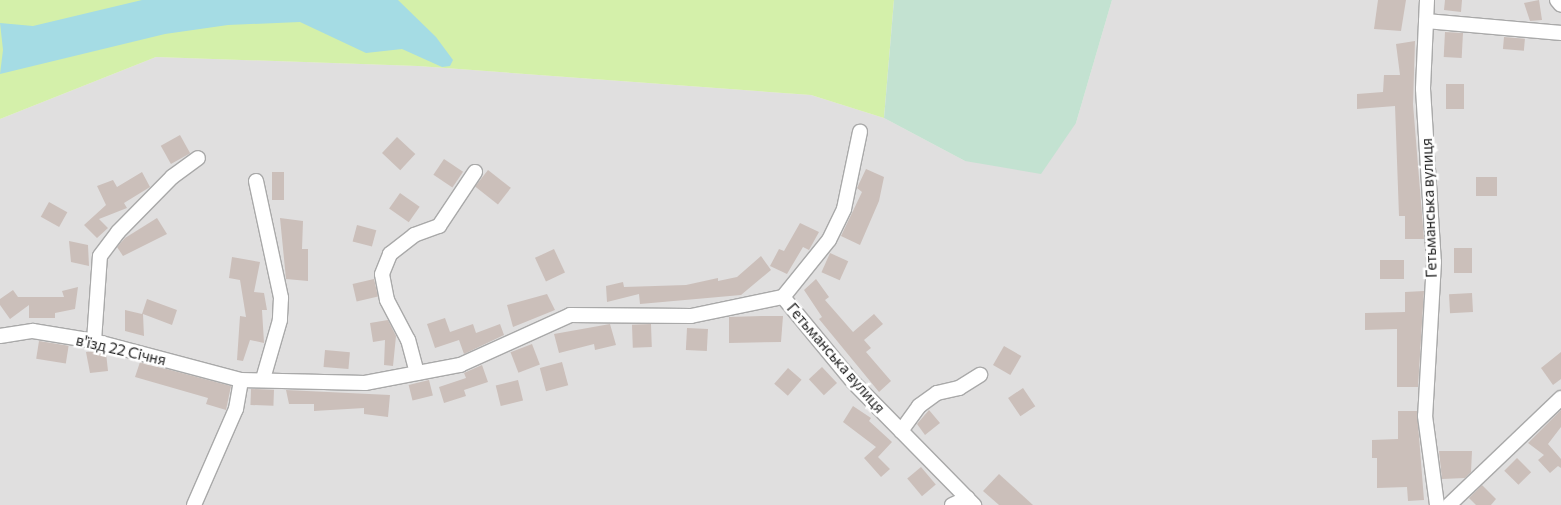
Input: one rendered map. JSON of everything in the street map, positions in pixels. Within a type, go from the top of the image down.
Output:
[{"type":"street","name":"Гетьманська вулиця","points":[[1428,0],[1423,89],[1434,262],[1425,416],[1437,505]]},
{"type":"street","points":[[1557,0],[1561,5]]},
{"type":"street","points":[[1426,21],[1561,33]]},
{"type":"street","points":[[783,297],[829,240],[844,208],[860,132]]},
{"type":"street","points":[[94,341],[100,256],[118,232],[165,184],[198,158]]},
{"type":"street","points":[[417,373],[408,340],[387,300],[382,274],[390,254],[414,235],[440,226],[475,172]]},
{"type":"street","points":[[256,181],[281,298],[280,320],[263,379]]},
{"type":"street","name":"Гетьманська вулиця","points":[[241,380],[263,379],[365,383],[460,365],[570,315],[691,316],[783,297],[853,382],[971,502]]},
{"type":"street","name":"в'їзд 22 Січня","points":[[0,336],[33,331],[94,341],[241,380]]},
{"type":"street","points":[[901,431],[919,406],[937,393],[959,388],[980,375]]},
{"type":"street","points":[[194,505],[236,409],[241,380]]},
{"type":"street","points":[[1449,505],[1561,398]]},
{"type":"street","points":[[952,505],[971,502]]},
{"type":"shaded area","points":[[1112,0],[1561,0],[1561,505],[0,505],[0,119],[156,57],[418,66],[811,95],[884,118],[965,161],[1076,123]]},
{"type":"green space","points":[[0,0],[894,0],[884,118],[811,95],[418,66],[156,57],[0,119]]},
{"type":"green space","points":[[894,0],[1112,0],[1076,123],[1041,174],[965,161],[884,118]]},
{"type":"water","points":[[142,0],[398,0],[436,37],[453,60],[450,66],[442,67],[402,49],[366,53],[300,22],[228,25],[165,34],[0,74],[3,50],[0,23],[33,26]]},
{"type":"building","points":[[1378,0],[1406,0],[1401,31],[1374,29]]},
{"type":"building","points":[[1445,0],[1462,0],[1461,12],[1444,10]]},
{"type":"building","points":[[1539,0],[1542,20],[1530,21],[1524,3]]},
{"type":"building","points":[[1445,32],[1463,33],[1462,58],[1444,57]]},
{"type":"building","points":[[1504,37],[1525,39],[1524,51],[1503,49]]},
{"type":"building","points":[[1415,41],[1413,104],[1424,239],[1405,239],[1405,216],[1399,216],[1395,106],[1357,109],[1357,94],[1383,92],[1384,75],[1400,75],[1396,44]]},
{"type":"building","points":[[1446,84],[1464,84],[1464,109],[1446,109]]},
{"type":"building","points":[[180,135],[190,153],[171,164],[161,146]]},
{"type":"building","points":[[397,137],[415,154],[400,170],[382,153]]},
{"type":"building","points":[[444,159],[463,172],[452,188],[433,175]]},
{"type":"building","points":[[866,169],[884,177],[879,201],[860,245],[841,236],[862,192],[857,188]]},
{"type":"building","points":[[488,170],[511,188],[498,204],[475,187]]},
{"type":"building","points":[[142,172],[150,187],[124,203],[127,208],[99,219],[108,228],[97,238],[84,225],[106,205],[97,186],[113,180],[117,187]]},
{"type":"building","points":[[272,172],[284,172],[284,200],[272,200]]},
{"type":"building","points":[[1476,177],[1497,177],[1497,196],[1476,196]]},
{"type":"building","points":[[400,193],[420,207],[409,222],[389,209]]},
{"type":"building","points":[[49,202],[67,212],[59,227],[41,217]]},
{"type":"building","points":[[157,218],[167,234],[123,256],[117,247],[125,238]]},
{"type":"building","points":[[280,218],[303,221],[302,249],[308,249],[308,281],[286,279]]},
{"type":"building","points":[[800,223],[819,232],[809,250],[803,247],[787,274],[770,266],[779,249],[784,251]]},
{"type":"building","points":[[357,225],[376,230],[372,247],[353,241]]},
{"type":"building","points":[[69,241],[88,245],[89,266],[71,262]]},
{"type":"building","points":[[1454,248],[1472,248],[1472,273],[1454,273]]},
{"type":"building","points":[[554,249],[565,273],[546,281],[535,258]]},
{"type":"building","points":[[830,253],[848,261],[840,280],[821,272]]},
{"type":"building","points":[[761,256],[771,270],[741,295],[640,304],[639,294],[607,302],[606,286],[623,282],[624,287],[686,285],[718,278],[718,281],[737,277]]},
{"type":"building","points":[[232,257],[260,262],[254,292],[264,293],[267,310],[262,310],[264,343],[250,340],[243,361],[237,360],[240,316],[246,317],[240,280],[229,278]]},
{"type":"building","points":[[1380,260],[1404,260],[1404,279],[1380,279]]},
{"type":"building","points":[[374,279],[378,297],[357,301],[353,284]]},
{"type":"building","points":[[816,279],[829,297],[825,300],[853,332],[874,314],[883,324],[864,340],[871,348],[866,352],[891,381],[879,392],[819,319],[822,317],[804,290]]},
{"type":"building","points":[[78,287],[75,309],[55,313],[55,318],[29,318],[29,305],[10,319],[0,305],[0,299],[13,290],[18,297],[64,297],[62,291]]},
{"type":"building","points":[[1424,291],[1418,387],[1397,387],[1397,329],[1365,330],[1365,313],[1405,312],[1405,292]]},
{"type":"building","points":[[1472,293],[1473,312],[1450,313],[1449,294]]},
{"type":"building","points":[[547,294],[555,310],[513,327],[507,305]]},
{"type":"building","points":[[147,299],[177,310],[172,325],[143,314],[144,336],[125,331],[125,310],[142,314]]},
{"type":"building","points":[[783,316],[781,342],[729,343],[729,317]]},
{"type":"building","points":[[445,318],[450,332],[473,324],[476,333],[500,324],[504,335],[464,354],[459,340],[435,348],[427,324]]},
{"type":"building","points":[[388,320],[396,336],[393,366],[384,365],[385,340],[373,342],[370,323]]},
{"type":"building","points":[[610,324],[616,345],[595,350],[594,344],[559,353],[554,334]]},
{"type":"building","points":[[651,324],[652,347],[633,348],[632,325]]},
{"type":"building","points":[[687,328],[708,329],[707,351],[686,350]]},
{"type":"building","points":[[39,341],[69,346],[66,363],[36,359]]},
{"type":"building","points":[[532,344],[540,365],[518,373],[511,352]]},
{"type":"building","points":[[1004,346],[1021,356],[1010,375],[993,365]]},
{"type":"building","points":[[325,350],[350,352],[348,369],[324,367]]},
{"type":"building","points":[[98,351],[106,353],[108,371],[90,373],[86,352]]},
{"type":"building","points":[[1561,352],[1561,379],[1553,385],[1541,368]]},
{"type":"building","points":[[140,362],[231,386],[226,410],[206,404],[208,398],[135,377]]},
{"type":"building","points":[[562,362],[568,385],[546,391],[540,368]]},
{"type":"building","points":[[482,365],[488,382],[464,390],[466,396],[444,403],[439,387],[466,378],[464,373]]},
{"type":"building","points":[[822,367],[837,383],[824,395],[809,379]]},
{"type":"building","points":[[788,368],[802,380],[788,396],[774,384]]},
{"type":"building","points":[[429,380],[433,396],[412,401],[409,385]]},
{"type":"building","points":[[518,380],[523,400],[501,406],[496,386]]},
{"type":"building","points":[[1023,388],[1035,406],[1020,416],[1008,398]]},
{"type":"building","points":[[251,389],[274,390],[273,406],[250,405]]},
{"type":"building","points":[[286,390],[390,395],[388,417],[364,414],[364,408],[314,411],[314,404],[289,404]]},
{"type":"building","points":[[853,406],[871,418],[869,421],[892,442],[878,457],[890,469],[881,477],[864,458],[876,447],[843,422]]},
{"type":"building","points":[[929,410],[940,423],[925,435],[917,424]]},
{"type":"building","points":[[1561,410],[1561,427],[1548,444],[1561,459],[1561,468],[1558,466],[1550,473],[1538,460],[1544,455],[1528,443]]},
{"type":"building","points":[[1398,411],[1417,411],[1424,500],[1408,501],[1407,487],[1377,488],[1377,458],[1372,458],[1372,440],[1398,439]]},
{"type":"building","points":[[1439,451],[1472,451],[1471,472],[1465,478],[1442,479]]},
{"type":"building","points":[[1517,458],[1531,472],[1518,485],[1504,471]]},
{"type":"building","points":[[921,467],[936,485],[922,496],[907,479]]},
{"type":"building","points":[[999,474],[1033,505],[999,505],[983,491]]},
{"type":"building","points":[[1482,485],[1496,499],[1491,505],[1476,505],[1469,498]]}]
